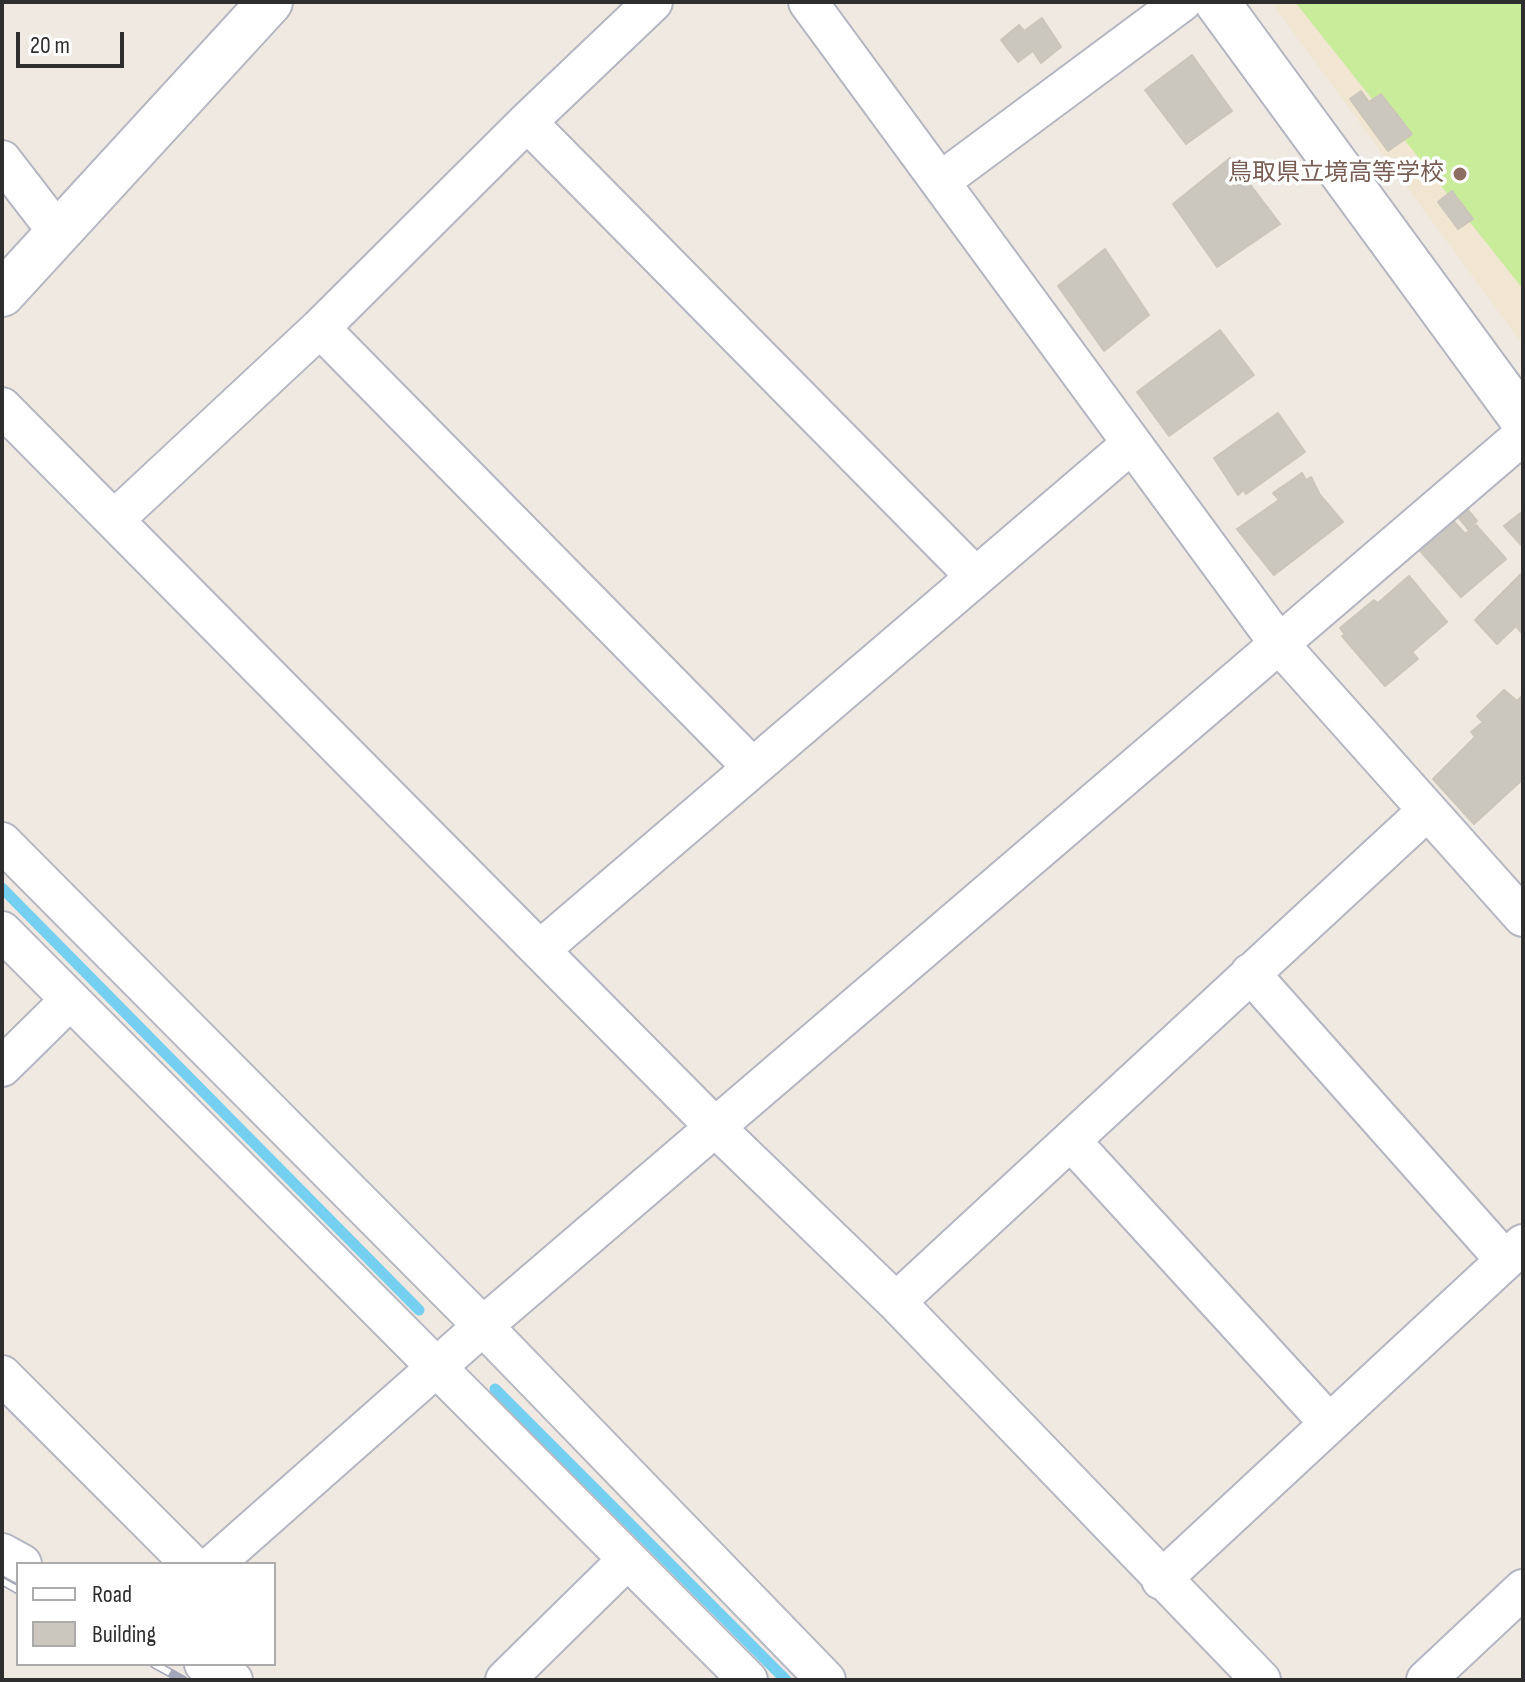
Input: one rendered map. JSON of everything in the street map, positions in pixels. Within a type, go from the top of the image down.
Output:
[{"type":"street","points":[[2,294],[270,2]]},
{"type":"street","points":[[115,519],[320,328],[653,2]]},
{"type":"street","points":[[808,2],[1130,445],[1280,645],[1523,917]]},
{"type":"street","points":[[941,181],[1182,2]]},
{"type":"street","points":[[1217,2],[1523,420]]},
{"type":"street","points":[[527,122],[974,575]]},
{"type":"street","points":[[2,160],[59,234]]},
{"type":"street","points":[[320,328],[752,767]]},
{"type":"street","points":[[2,407],[716,1128],[896,1302],[1161,1580],[1261,1680]]},
{"type":"street","points":[[216,1562],[437,1370],[483,1326],[1523,435]]},
{"type":"street","points":[[541,949],[974,575],[1130,445]]},
{"type":"street","points":[[896,1302],[1427,811]]},
{"type":"street","points":[[2,842],[483,1326],[826,1680]]},
{"type":"street","points":[[2,931],[626,1561],[748,1680]]},
{"type":"street","points":[[1161,1580],[1514,1252],[1250,973]]},
{"type":"street","points":[[2,1067],[69,1001]]},
{"type":"street","points":[[1071,1141],[1329,1423]]},
{"type":"street","points":[[2,1375],[189,1562]]},
{"type":"street","points":[[505,1680],[626,1561]]},
{"type":"street","points":[[1426,1680],[1523,1589]]},
{"type":"street","points":[[208,1666],[233,1680]]},
{"type":"shaded area","name":"鳥取県立境高等学校","points":[[1271,2],[1523,2],[1523,345]]},
{"type":"green space","name":"鳥取県立境高等学校","points":[[1295,2],[1523,2],[1523,289]]},
{"type":"building","points":[[1042,18],[1061,47],[1041,63],[1033,51],[1018,62],[1001,40],[1019,25],[1024,31]]},
{"type":"building","points":[[1192,55],[1232,111],[1186,144],[1145,90]]},
{"type":"building","points":[[1361,91],[1369,102],[1381,94],[1412,134],[1388,151],[1350,99]]},
{"type":"building","points":[[1230,158],[1280,224],[1217,267],[1173,204]]},
{"type":"building","points":[[1452,191],[1473,219],[1458,229],[1438,202]]},
{"type":"building","points":[[1105,249],[1149,315],[1104,351],[1058,286]]},
{"type":"building","points":[[1220,330],[1254,375],[1169,436],[1137,392]]},
{"type":"building","points":[[1278,413],[1305,452],[1246,494],[1243,490],[1238,495],[1214,458]]},
{"type":"building","points":[[1302,473],[1306,480],[1311,477],[1320,495],[1343,522],[1274,575],[1237,529],[1279,500],[1273,493]]},
{"type":"building","points":[[1463,504],[1477,521],[1468,529],[1454,512]]},
{"type":"building","points":[[1523,511],[1523,547],[1504,526]]},
{"type":"building","points":[[1450,517],[1465,534],[1476,525],[1506,559],[1461,597],[1415,545]]},
{"type":"building","points":[[1523,572],[1523,635],[1516,626],[1497,644],[1475,620]]},
{"type":"building","points":[[1409,576],[1447,622],[1412,652],[1418,659],[1385,686],[1342,636],[1345,634],[1340,628],[1374,600],[1378,603]]},
{"type":"building","points":[[1504,690],[1517,701],[1523,695],[1523,779],[1474,824],[1433,779],[1475,737],[1471,732],[1483,722],[1477,716]]},
{"type":"waterway","points":[[2,888],[419,1310]]},
{"type":"waterway","points":[[495,1389],[786,1680]]},
{"type":"railway","points":[[2,1581],[16,1589]]},
{"type":"railway","points":[[158,1666],[183,1680]]},
{"type":"place","name":"鳥取県立境高等学校","points":[[1460,174]]}]
